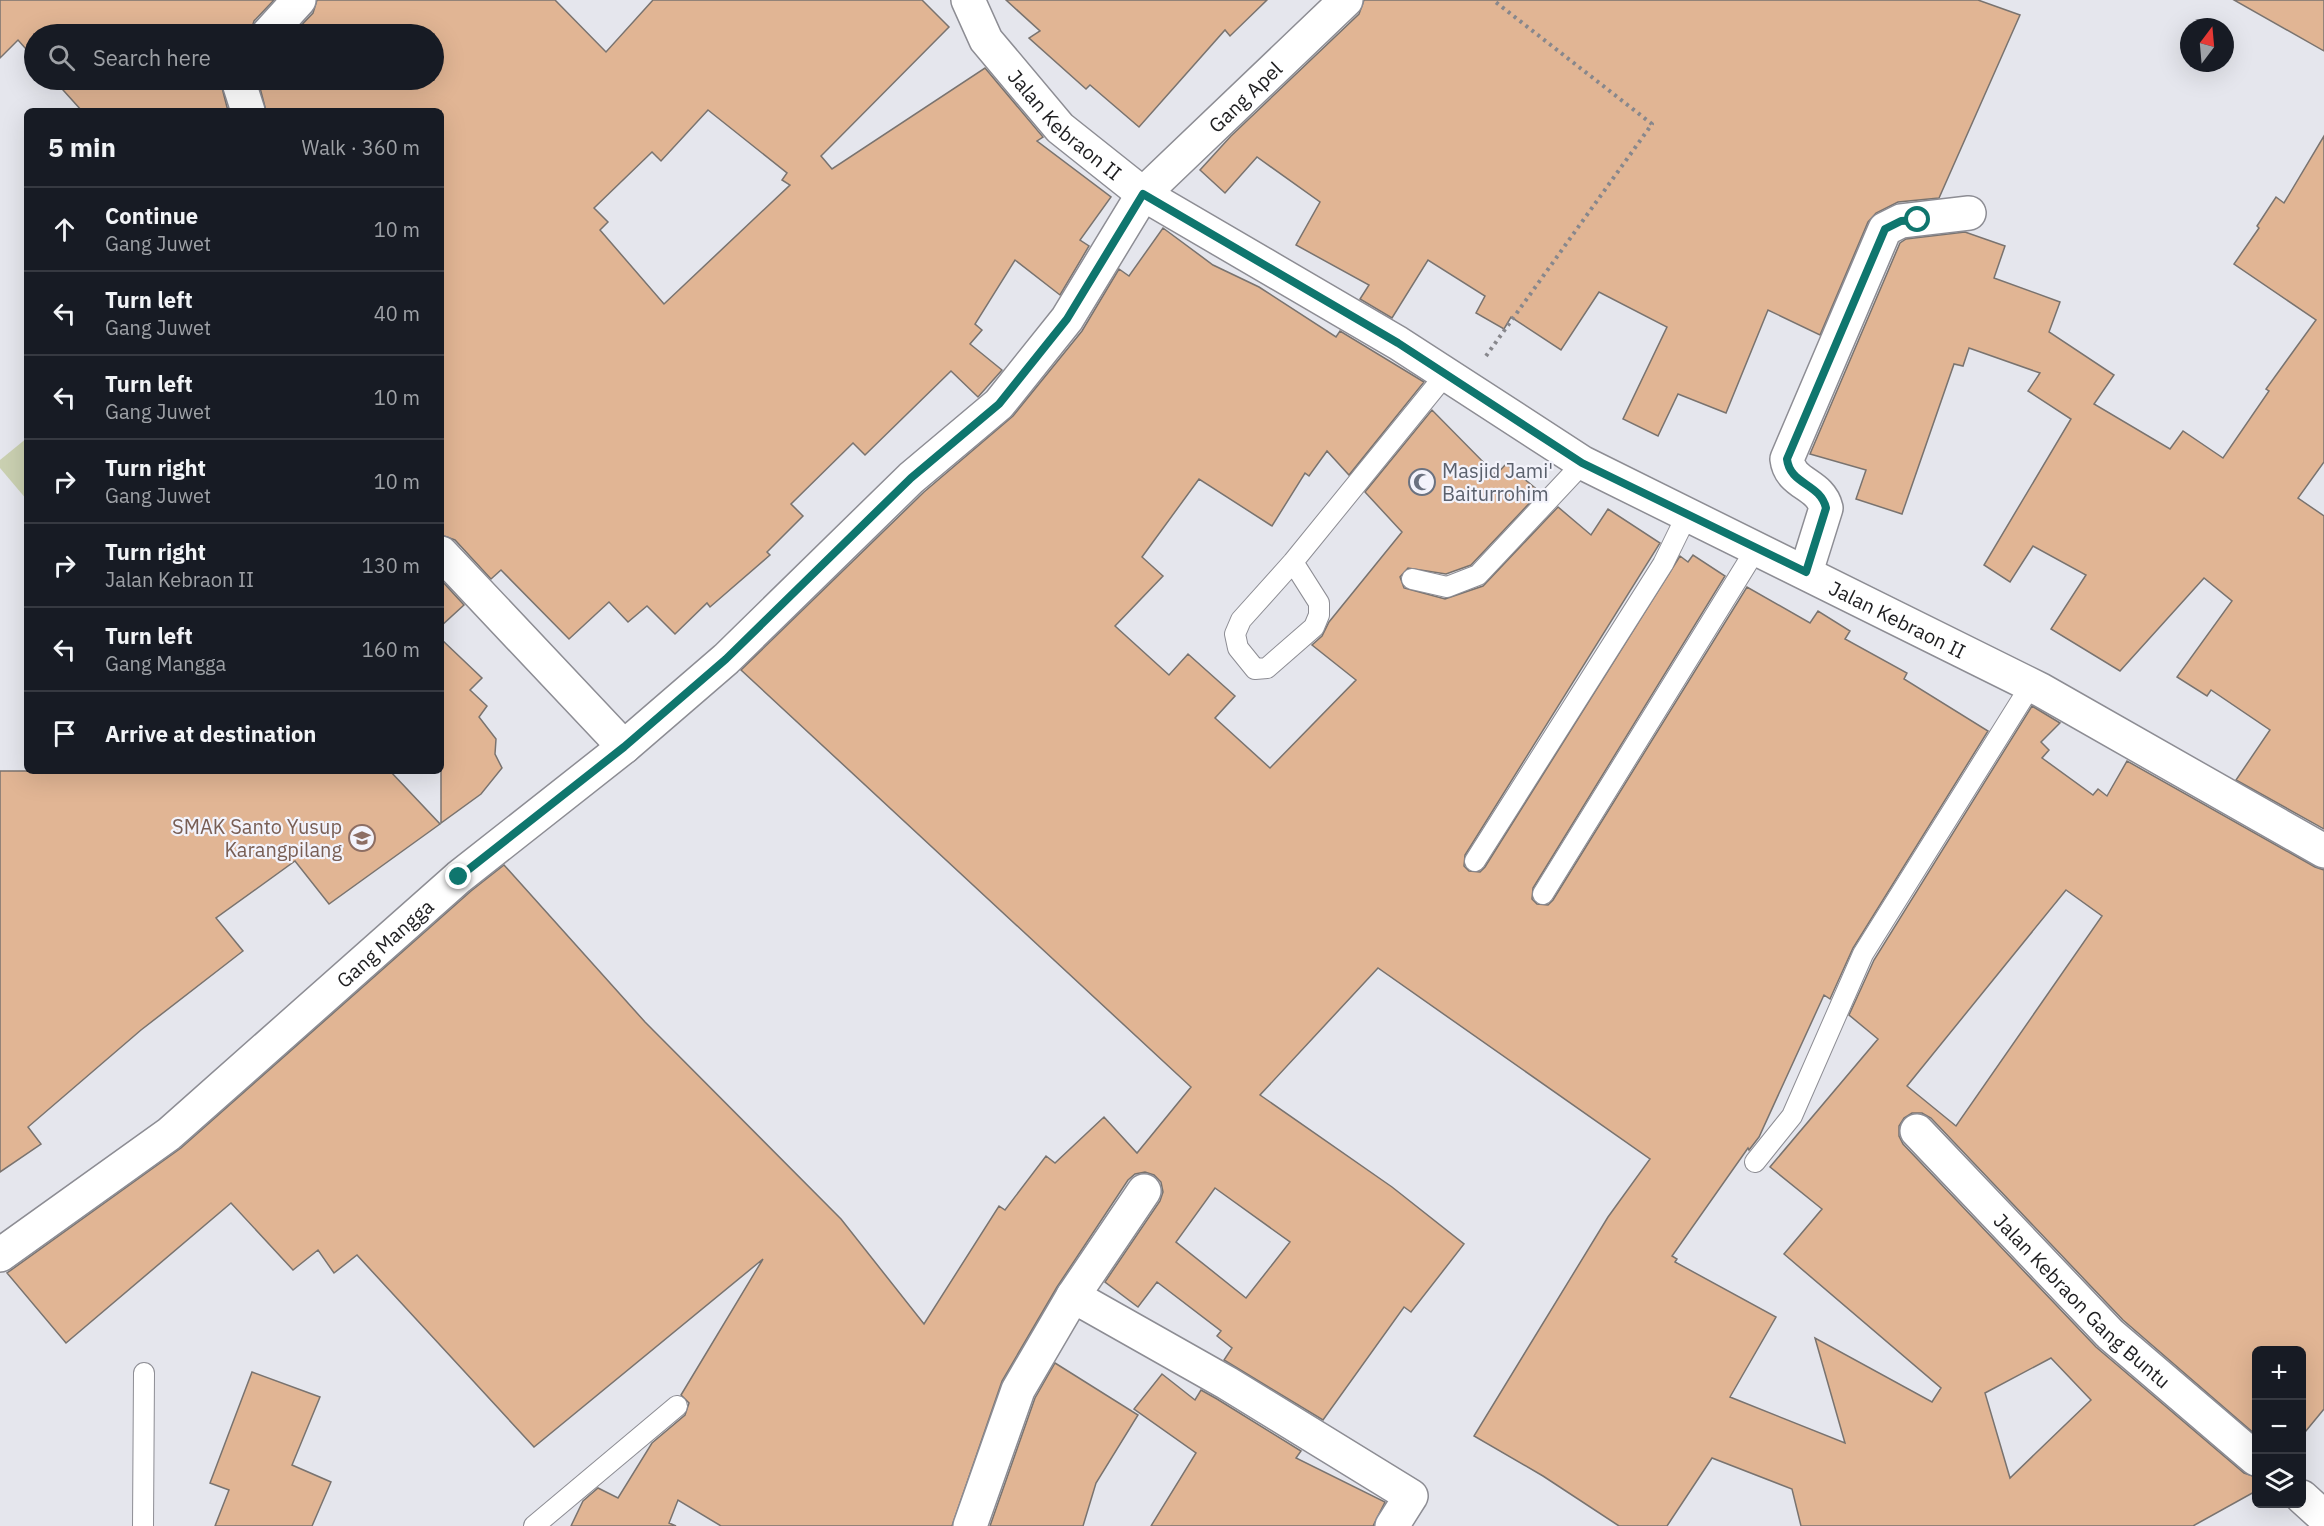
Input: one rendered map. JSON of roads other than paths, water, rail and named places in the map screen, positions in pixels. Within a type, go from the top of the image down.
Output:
[{"type":"street","points":[[277,24],[299,0]]},
{"type":"street","name":"Jalan Kebraon II","points":[[968,0],[986,40],[1060,128],[1143,194],[1398,343],[1582,463],[2031,685],[2324,851]]},
{"type":"street","name":"Gang Apel","points":[[1143,194],[1346,0]]},
{"type":"street","points":[[241,90],[247,108]]},
{"type":"street","name":"Gang Mangga","points":[[0,1255],[169,1134],[459,877],[624,747],[726,659],[911,478],[999,404],[1067,319],[1143,194]]},
{"type":"street","points":[[1806,572],[1826,508],[1824,497],[1794,477],[1788,470],[1787,459],[1885,229],[1901,221],[1970,213]]},
{"type":"street","points":[[444,555],[624,747]]},
{"type":"street","name":"Jalan Kebraon Gang Buntu","points":[[1917,1131],[2110,1334],[2252,1456]]},
{"type":"street","points":[[970,1526],[1018,1390],[1073,1296],[1144,1191]]},
{"type":"street","points":[[1073,1296],[1227,1383],[1411,1496],[1392,1526]]},
{"type":"street","points":[[2306,1501],[2324,1517]]},
{"type":"lane","points":[[1293,562],[1319,603],[1319,615],[1314,627],[1268,668],[1255,669],[1238,648],[1234,634],[1241,620],[1455,380]]},
{"type":"lane","points":[[1412,579],[1447,586],[1478,575],[1582,463]]},
{"type":"lane","points":[[1475,861],[1663,564],[1687,515]]},
{"type":"lane","points":[[1543,894],[1756,549]]},
{"type":"lane","points":[[1755,1162],[1792,1116],[1863,954],[2031,685]]},
{"type":"lane","points":[[143,1526],[144,1373]]},
{"type":"lane","points":[[534,1526],[677,1406]]},
{"type":"place","name":"Masjid Jami' Baiturrohim","points":[[1422,482]]},
{"type":"place","name":"SMAK Santo Yusup Karangpilang","points":[[362,838]]}]
